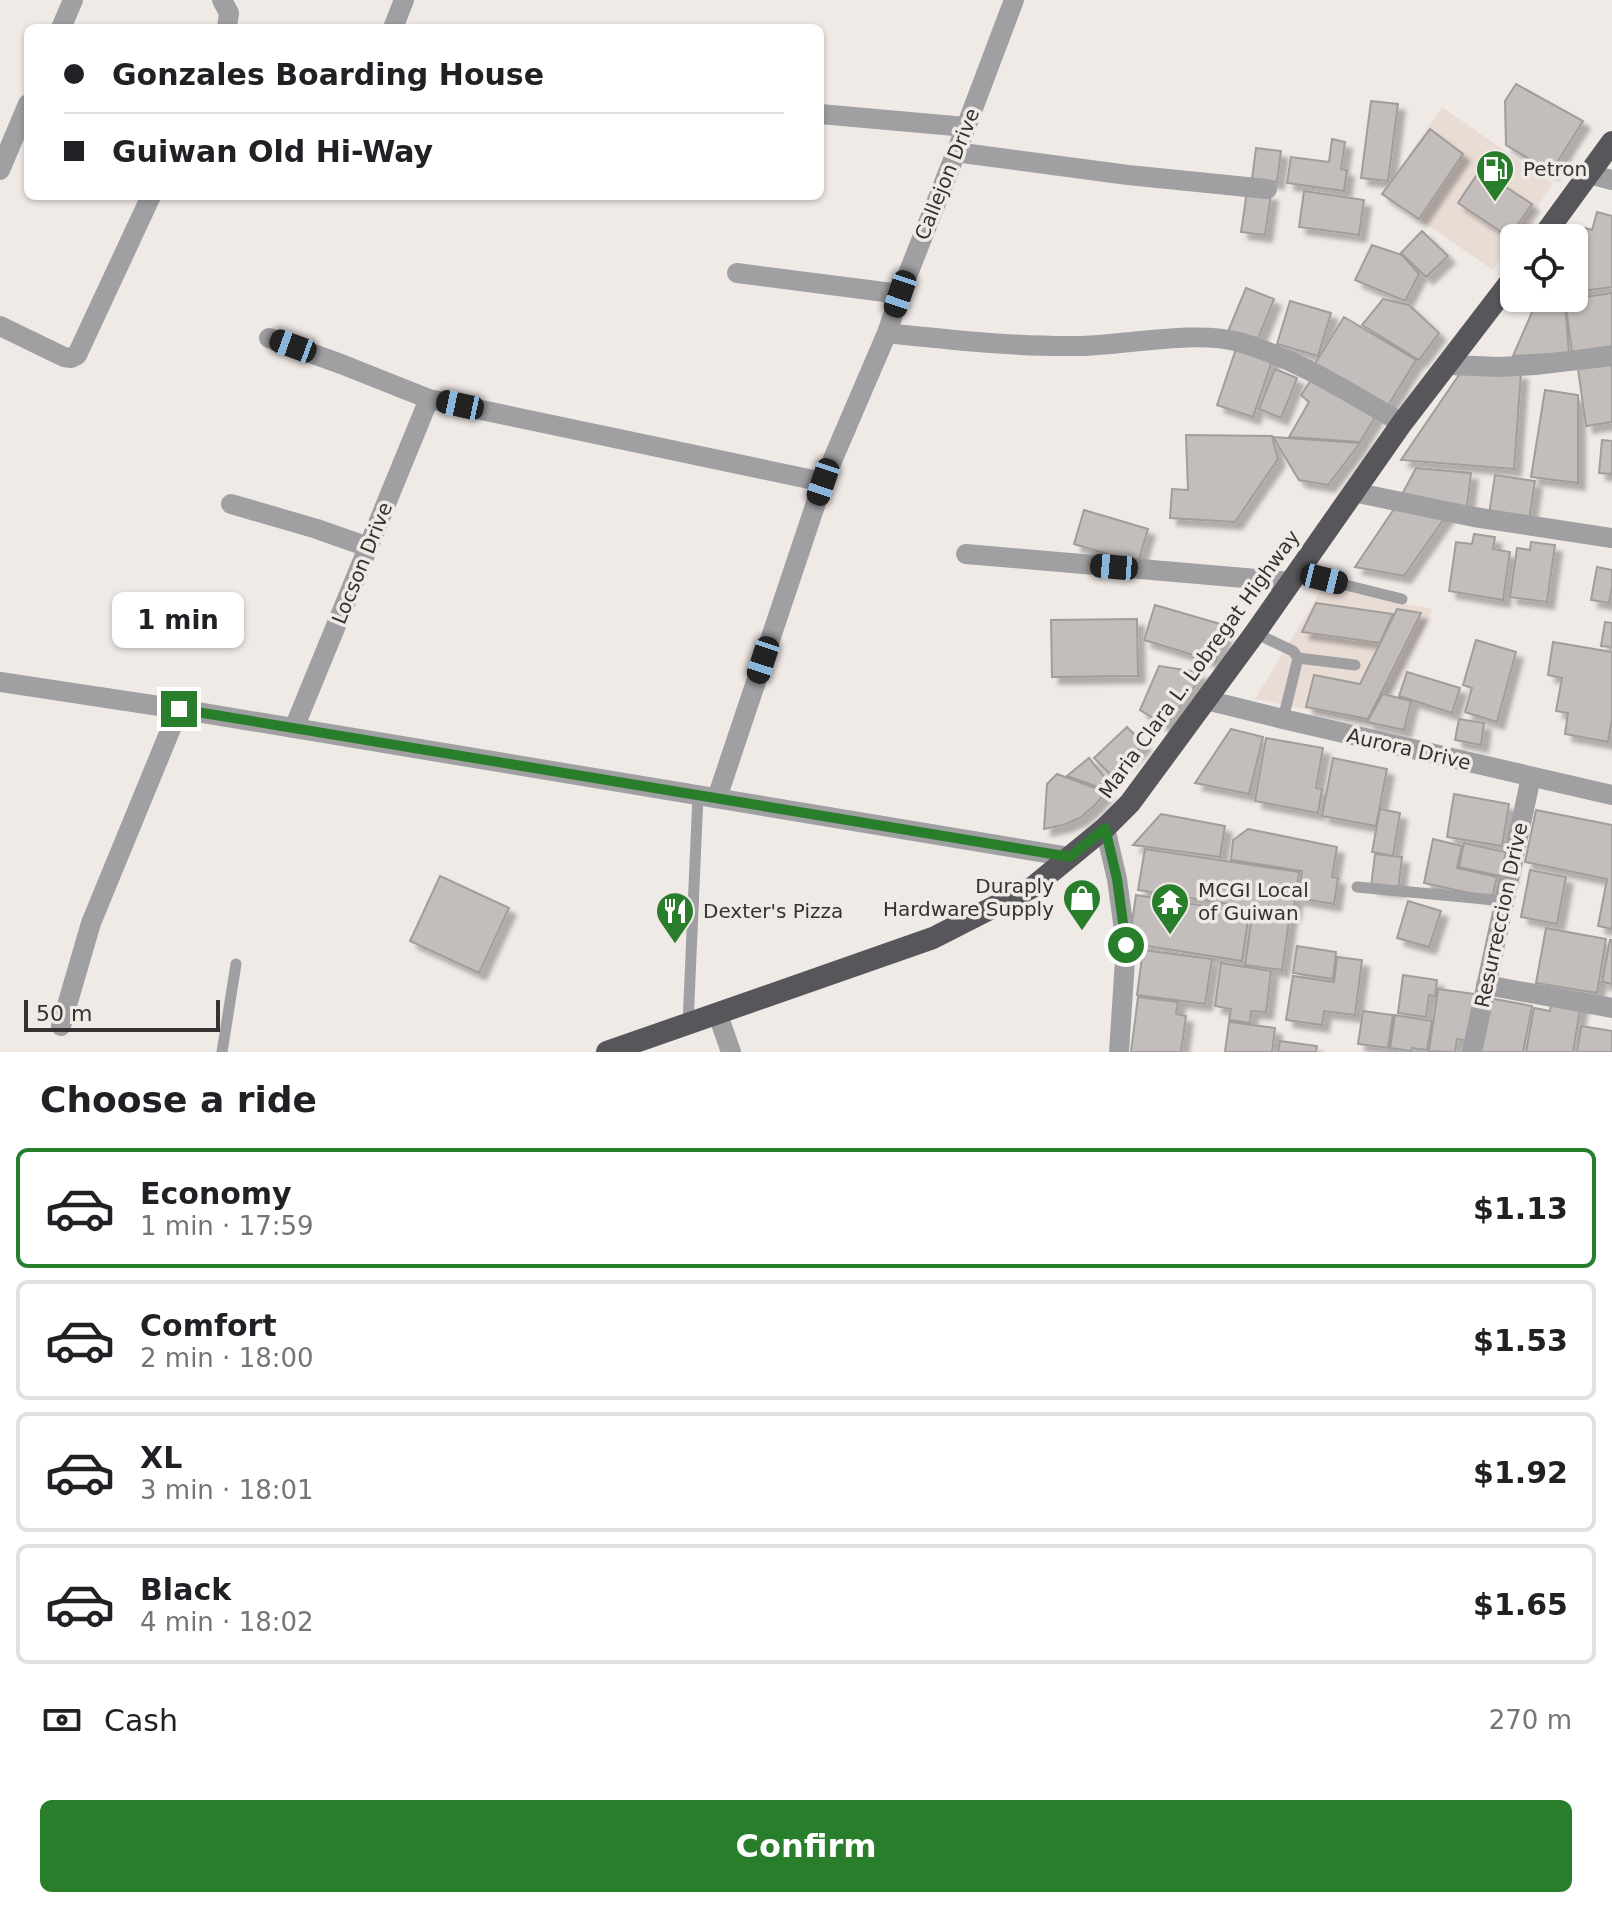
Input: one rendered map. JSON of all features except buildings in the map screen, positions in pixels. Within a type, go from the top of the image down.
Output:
[{"type":"highway","points":[[1552,224],[1612,142]]},
{"type":"highway","name":"Maria Clara L. Lobregat Highway","points":[[607,1052],[933,938],[1033,887],[1105,828],[1130,803],[1255,633],[1402,423],[1500,296]]},
{"type":"street","points":[[63,24],[73,0]]},
{"type":"street","points":[[222,0],[229,13],[228,24]]},
{"type":"street","points":[[395,24],[404,0]]},
{"type":"street","name":"Callejon Drive","points":[[708,797],[823,482],[887,333],[1014,0]]},
{"type":"street","points":[[0,170],[24,113]]},
{"type":"street","points":[[824,114],[966,127]]},
{"type":"street","points":[[955,152],[1128,175],[1267,189]]},
{"type":"street","points":[[1589,174],[1612,180]]},
{"type":"street","points":[[0,326],[64,357],[77,355],[149,200]]},
{"type":"street","points":[[737,273],[900,294]]},
{"type":"street","points":[[887,333],[1003,345],[1083,346],[1187,338],[1236,341],[1295,362],[1402,423]]},
{"type":"street","points":[[269,338],[429,399],[823,482]]},
{"type":"street","points":[[1448,365],[1500,367],[1612,356]]},
{"type":"street","name":"Locson Drive","points":[[294,728],[429,399]]},
{"type":"street","points":[[1353,492],[1474,517],[1612,538]]},
{"type":"street","points":[[231,504],[368,547]]},
{"type":"street","points":[[966,554],[1294,577]]},
{"type":"street","points":[[0,682],[1070,857]]},
{"type":"street","name":"Aurora Drive","points":[[1206,700],[1612,795]]},
{"type":"street","points":[[61,1026],[91,923],[179,709]]},
{"type":"street","name":"Resurreccion Drive","points":[[1472,1052],[1531,777]]},
{"type":"street","points":[[1105,828],[1117,879],[1126,945],[1119,1052]]},
{"type":"street","points":[[1486,985],[1612,1008]]},
{"type":"street","points":[[718,1015],[731,1052]]},
{"type":"lane","points":[[1294,577],[1402,599]]},
{"type":"lane","points":[[1255,633],[1293,651],[1298,658],[1355,665]]},
{"type":"lane","points":[[1283,719],[1298,658]]},
{"type":"lane","points":[[688,1025],[708,797]]},
{"type":"lane","points":[[1357,887],[1506,901]]},
{"type":"lane","points":[[222,1052],[236,964]]},
{"type":"shaded area","points":[[1442,107],[1553,184],[1525,224],[1500,224],[1500,260],[1493,270],[1382,194]]},
{"type":"shaded area","points":[[1323,587],[1433,609],[1373,724],[1255,699]]},
{"type":"place","name":"Petron","points":[[1495,203]]},
{"type":"place","name":"Duraply Hardware Supply","points":[[1082,932]]},
{"type":"place","name":"MCGI Local of Guiwan","points":[[1170,936]]},
{"type":"place","name":"Dexter's Pizza","points":[[675,945]]},
{"type":"route","points":[[179,709],[1070,857],[1105,828],[1117,879],[1126,945]]}]
